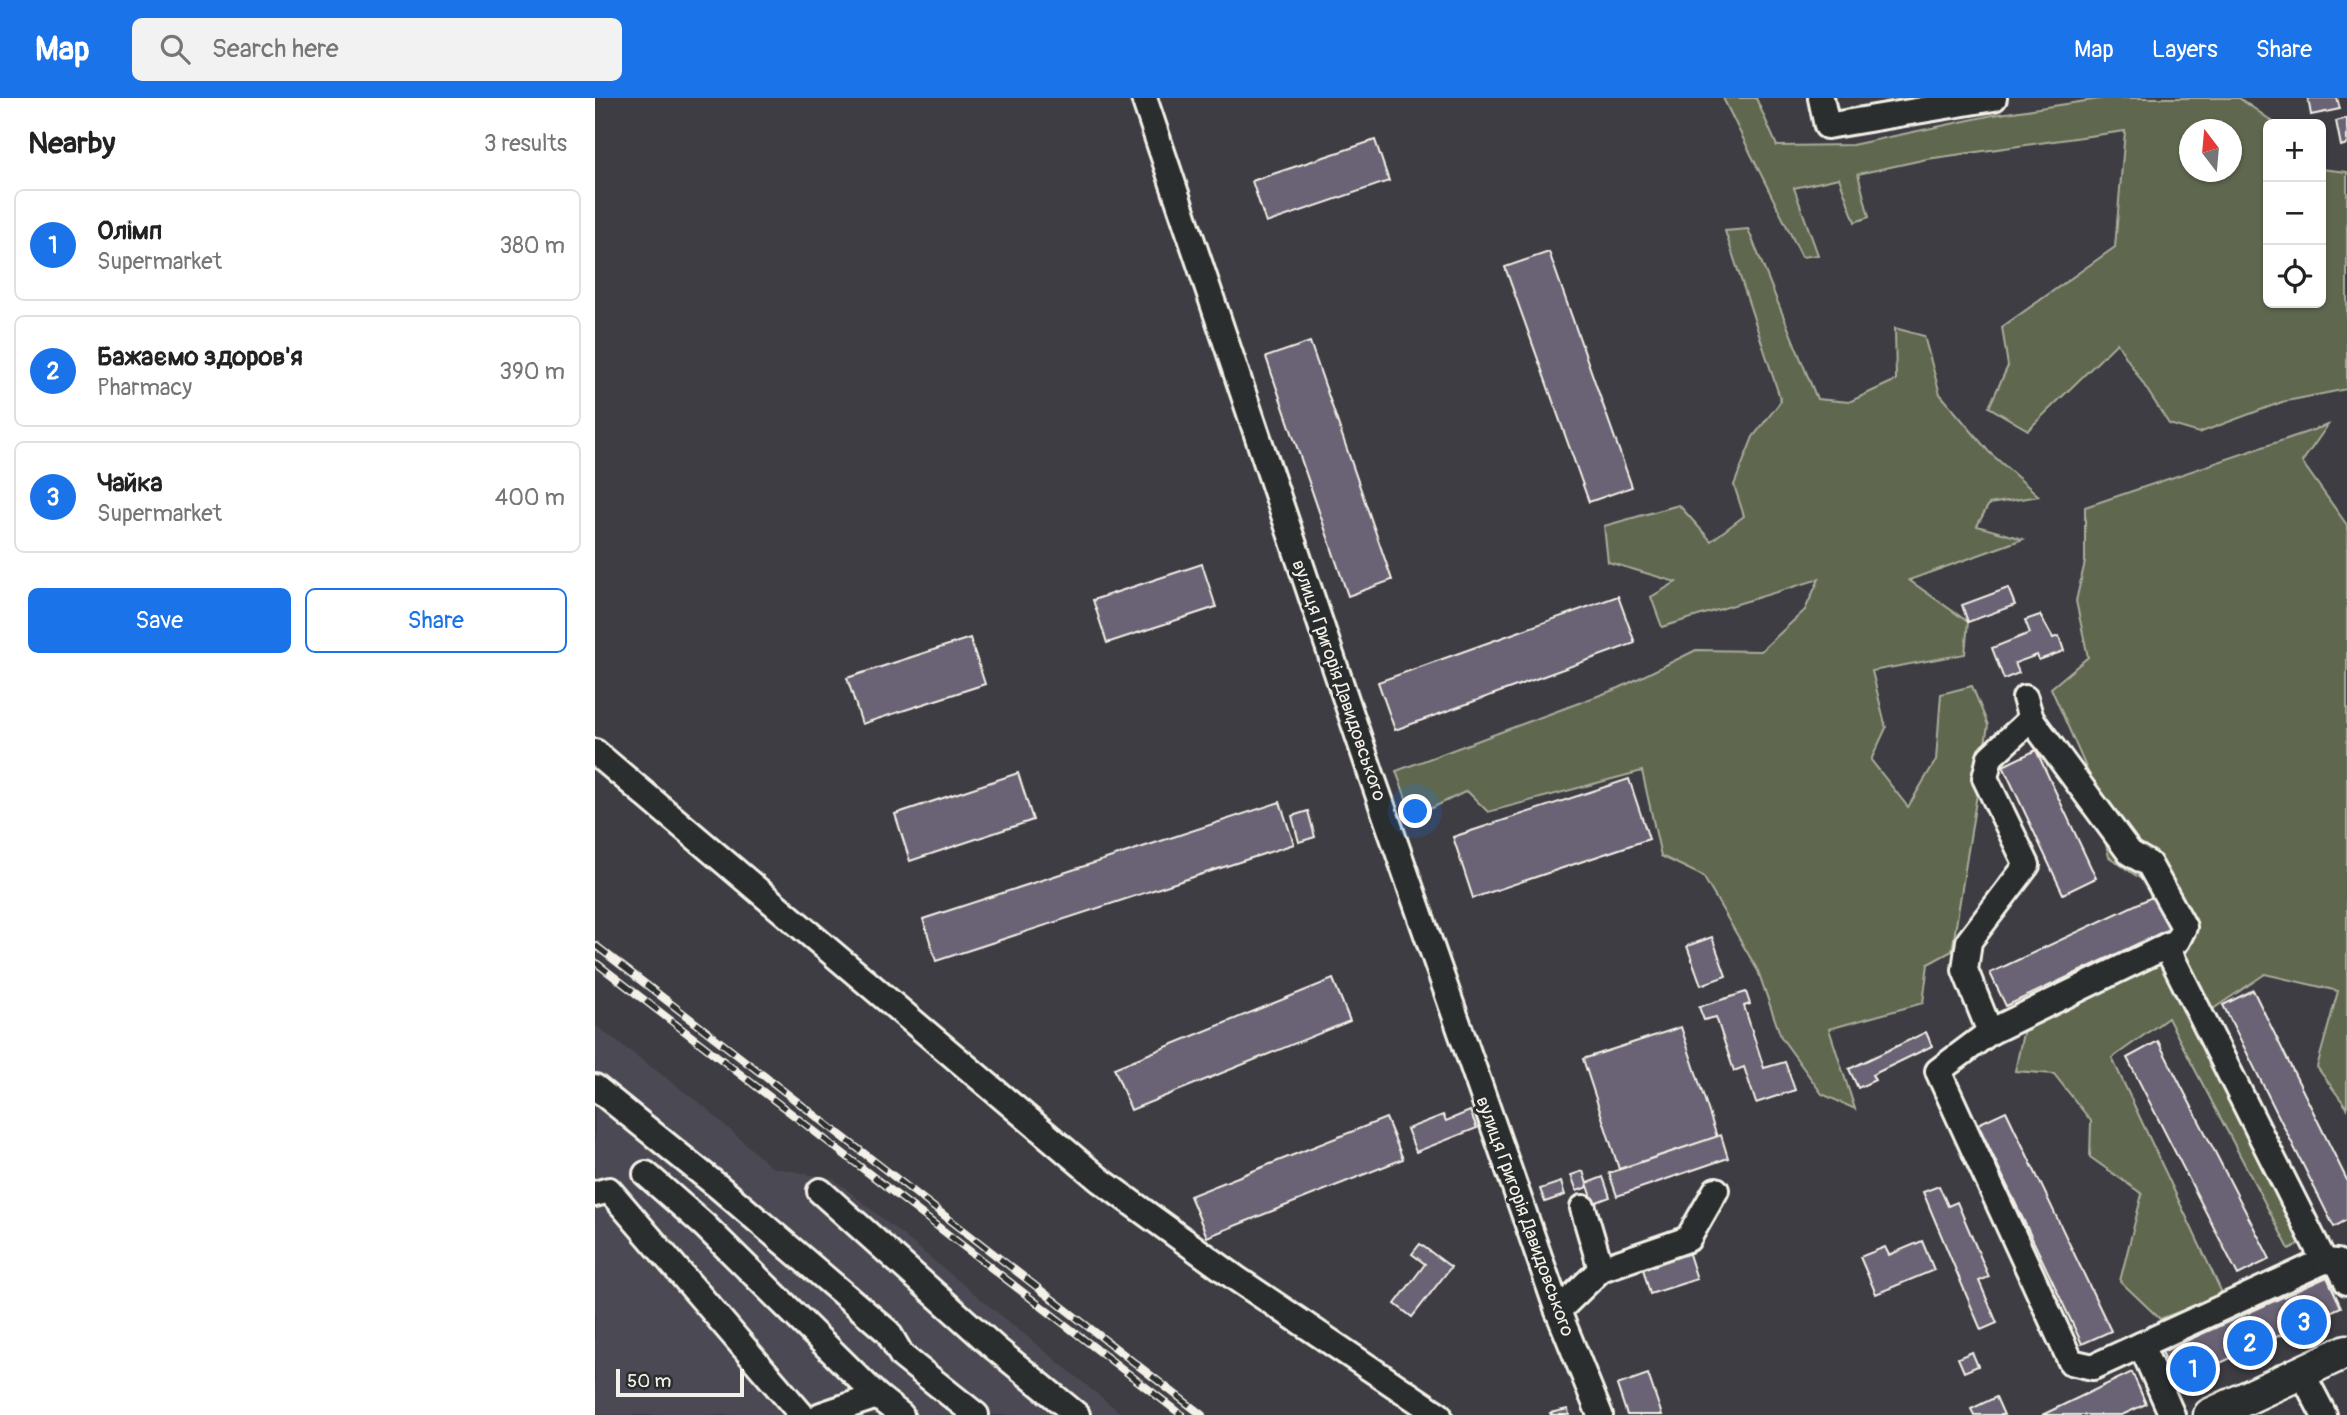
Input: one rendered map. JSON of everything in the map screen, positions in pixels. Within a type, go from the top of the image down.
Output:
[{"type":"main road","points":[[2210,1415],[2347,1351]]},
{"type":"street","name":"вулиця Григорія Давидовського","points":[[1144,98],[1371,774],[1558,1311],[1600,1415]]},
{"type":"street","points":[[1821,98],[1827,126],[1993,98]]},
{"type":"street","points":[[1990,1032],[1965,970],[1969,941],[2027,865],[1985,778],[1990,757],[2028,709],[2130,853],[2149,864],[2184,927],[2177,941],[1990,1032],[1938,1071],[2070,1362],[2093,1367],[2324,1261],[2337,1262],[2347,1282]]},
{"type":"street","points":[[595,752],[1100,1180],[1237,1279],[1439,1415]]},
{"type":"street","points":[[2166,946],[2324,1261]]},
{"type":"street","points":[[595,1087],[720,1188],[888,1332],[902,1356],[976,1415]]},
{"type":"street","points":[[646,1174],[704,1226],[877,1396],[901,1415]]},
{"type":"street","points":[[595,1194],[608,1189],[802,1415]]},
{"type":"street","points":[[1558,1311],[1601,1269],[1688,1239],[1716,1190]]},
{"type":"street","points":[[820,1191],[995,1348],[1077,1415]]},
{"type":"street","points":[[1583,1208],[1601,1269]]},
{"type":"street","points":[[2141,1345],[2172,1415]]},
{"type":"street","points":[[2302,1373],[2324,1415]]},
{"type":"street","points":[[821,1415],[877,1396]]},
{"type":"shaded area","points":[[595,1025],[705,1107],[771,1167],[834,1179],[1123,1415],[595,1415]]},
{"type":"green space","points":[[1723,98],[1756,98],[1777,146],[1852,145],[1993,115],[2106,98],[2239,98],[2269,119],[2263,119],[2263,308],[2326,308],[2326,170],[2347,172],[2347,389],[2282,402],[2199,433],[2169,424],[2117,343],[2028,430],[1989,407],[2008,366],[2002,327],[2115,247],[2125,131],[1927,159],[1858,174],[1869,217],[1855,222],[1839,178],[1794,188],[1818,255],[1802,257]]},
{"type":"green space","points":[[1748,229],[1817,399],[1849,402],[1896,380],[1895,328],[1924,336],[1940,394],[1989,452],[2039,496],[1989,504],[1977,526],[2023,539],[1909,580],[1968,622],[1965,654],[1872,671],[1886,728],[1871,760],[1908,807],[1936,760],[1941,694],[1972,686],[1988,725],[1952,951],[1928,964],[1923,1003],[1829,1029],[1855,1109],[1822,1094],[1781,1037],[1758,971],[1703,876],[1661,856],[1642,771],[1488,812],[1467,791],[1413,817],[1396,771],[1619,688],[1696,650],[1761,651],[1805,610],[1819,579],[1662,627],[1651,597],[1676,582],[1608,562],[1604,526],[1679,505],[1711,541],[1744,516],[1734,485],[1753,437],[1781,401],[1725,231]]},
{"type":"green space","points":[[2328,425],[2302,462],[2347,525],[2347,1108],[2317,1067],[2338,991],[2265,974],[2213,1009],[2318,1235],[2289,1249],[2168,1018],[2112,1058],[2223,1295],[2160,1319],[2120,1281],[2142,1194],[2090,1157],[2091,1121],[2054,1074],[2015,1071],[2027,1014],[2182,937],[2183,908],[2109,857],[2088,772],[2051,688],[2088,657],[2076,601],[2085,562],[2085,507]]},
{"type":"building","points":[[2308,98],[2337,98],[2340,109],[2311,115]]},
{"type":"building","points":[[2347,118],[2347,144],[2341,146],[2336,121]]},
{"type":"building","points":[[1375,140],[1389,181],[1266,223],[1252,181]]},
{"type":"building","points":[[1549,252],[1632,487],[1589,502],[1505,267]]},
{"type":"building","points":[[1310,342],[1392,580],[1348,596],[1266,357]]},
{"type":"building","points":[[1202,564],[1216,607],[1107,643],[1093,600]]},
{"type":"building","points":[[2008,588],[2015,605],[1968,622],[1962,605]]},
{"type":"building","points":[[1618,596],[1635,643],[1395,730],[1378,682]]},
{"type":"building","points":[[2040,615],[2053,638],[2059,636],[2064,651],[2039,660],[2037,655],[2015,663],[2019,673],[2004,679],[1992,648],[2030,633],[2025,620]]},
{"type":"building","points":[[970,638],[985,684],[862,724],[847,678]]},
{"type":"building","points":[[2036,750],[2096,878],[2063,894],[2003,766]]},
{"type":"building","points":[[1018,773],[1033,820],[910,861],[895,814]]},
{"type":"building","points":[[1629,779],[1649,839],[1473,898],[1453,837]]},
{"type":"building","points":[[1280,802],[1294,844],[936,961],[923,919]]},
{"type":"building","points":[[1308,811],[1315,837],[1299,842],[1292,816]]},
{"type":"building","points":[[2154,896],[2169,929],[2006,1006],[1990,973]]},
{"type":"building","points":[[1712,937],[1726,976],[1701,985],[1687,946]]},
{"type":"building","points":[[1333,979],[1350,1021],[1131,1110],[1114,1068]]},
{"type":"building","points":[[2253,990],[2347,1180],[2347,1220],[2334,1227],[2223,1005]]},
{"type":"building","points":[[1746,992],[1750,1004],[1744,1006],[1764,1068],[1785,1062],[1795,1090],[1756,1103],[1744,1067],[1734,1071],[1716,1017],[1704,1020],[1699,1007]]},
{"type":"building","points":[[1681,1027],[1717,1137],[1619,1169],[1583,1059]]},
{"type":"building","points":[[1926,1032],[1932,1046],[1872,1075],[1875,1080],[1858,1088],[1849,1069]]},
{"type":"building","points":[[2158,1041],[2270,1259],[2238,1275],[2127,1058]]},
{"type":"building","points":[[1470,1111],[1477,1128],[1416,1152],[1407,1129],[1443,1115],[1446,1121]]},
{"type":"building","points":[[2006,1111],[2111,1331],[2082,1344],[1978,1124]]},
{"type":"building","points":[[1386,1118],[1403,1159],[1207,1237],[1190,1196]]},
{"type":"building","points":[[1721,1135],[1728,1158],[1617,1196],[1609,1173]]},
{"type":"building","points":[[1583,1171],[1588,1187],[1577,1191],[1571,1175]]},
{"type":"building","points":[[1603,1177],[1610,1197],[1594,1203],[1587,1183]]},
{"type":"building","points":[[1561,1182],[1565,1195],[1545,1202],[1540,1189]]},
{"type":"building","points":[[1939,1186],[1948,1206],[1957,1202],[1989,1277],[1979,1281],[1997,1323],[1981,1330],[1923,1192]]},
{"type":"building","points":[[1922,1241],[1934,1270],[1876,1294],[1860,1257],[1885,1247],[1889,1255]]},
{"type":"building","points":[[1420,1244],[1451,1267],[1412,1317],[1395,1304],[1425,1264],[1412,1254]]},
{"type":"building","points":[[1688,1251],[1697,1279],[1650,1294],[1642,1265]]},
{"type":"building","points":[[2327,1277],[2341,1307],[2177,1383],[2162,1352]]},
{"type":"building","points":[[1972,1352],[1978,1366],[1964,1372],[1958,1358]]},
{"type":"building","points":[[2132,1372],[2146,1404],[2122,1415],[2042,1415]]},
{"type":"building","points":[[1648,1374],[1662,1415],[1627,1415],[1617,1385]]},
{"type":"building","points":[[1996,1397],[2004,1415],[1974,1415],[1971,1409]]},
{"type":"building","points":[[1568,1409],[1569,1415],[1550,1413]]},
{"type":"railway","points":[[595,945],[1202,1415]]},
{"type":"railway","points":[[595,962],[1182,1415]]},
{"type":"place","name":"Чайка","points":[[2304,1322]]},
{"type":"place","name":"Бажаємо здоров'я","points":[[2250,1343]]},
{"type":"place","name":"Олімп","points":[[2193,1369]]}]
